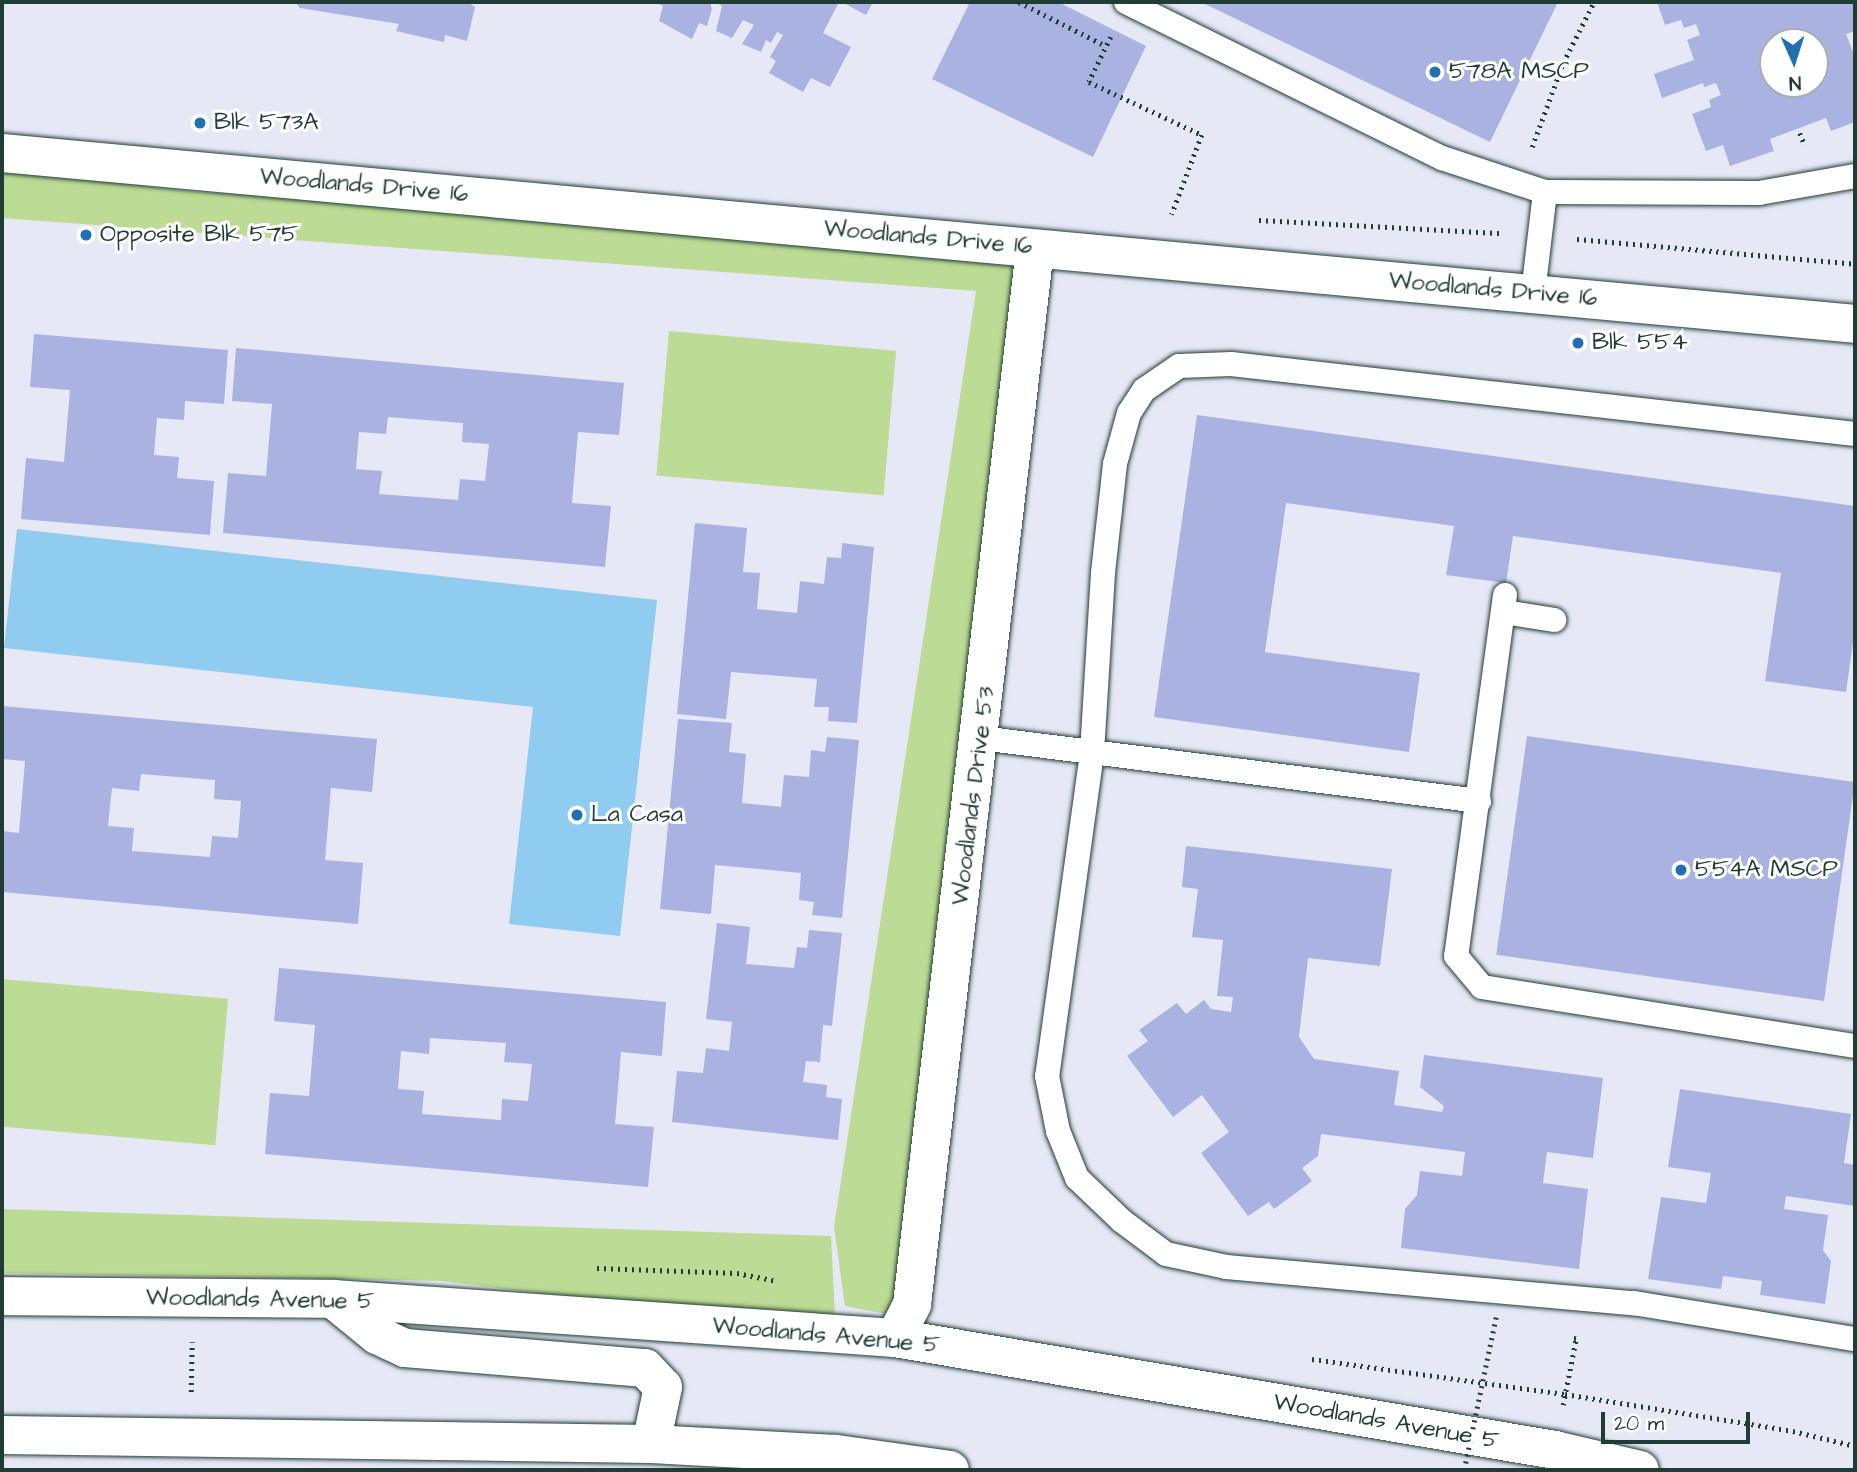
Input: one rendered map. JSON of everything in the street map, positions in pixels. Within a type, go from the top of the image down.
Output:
[{"type":"main road","name":"Woodlands Drive 16","points":[[2,153],[1855,324]]},
{"type":"main road","name":"Woodlands Drive 53","points":[[895,1338],[912,1304],[981,738],[1035,249]]},
{"type":"main road","name":"Woodlands Avenue 5","points":[[2,1296],[333,1299],[895,1338],[1555,1450],[1640,1470]]},
{"type":"main road","points":[[333,1299],[377,1335],[405,1348],[645,1368],[663,1387],[651,1444]]},
{"type":"main road","points":[[2,1435],[651,1444],[836,1454],[950,1470]]},
{"type":"lane","points":[[1126,2],[1442,158],[1545,192],[1759,193],[1855,176]]},
{"type":"lane","points":[[1533,293],[1545,192]]},
{"type":"lane","points":[[1855,434],[1231,364],[1180,366],[1144,390],[1129,413],[1121,438],[1103,573],[1092,753],[1046,1076],[1058,1131],[1077,1178],[1133,1230],[1166,1254],[1227,1267],[1634,1303],[1855,1339]]},
{"type":"lane","points":[[1554,620],[1504,603],[1456,956],[1482,987],[1855,1046]]},
{"type":"lane","points":[[981,738],[1479,800]]},
{"type":"path","points":[[1019,2],[1107,46]]},
{"type":"path","points":[[1126,2],[1088,82],[1202,135],[1171,215]]},
{"type":"path","points":[[1518,184],[1563,63],[1594,2]]},
{"type":"path","points":[[1540,235],[1855,264]]},
{"type":"path","points":[[190,1437],[193,1299]]},
{"type":"path","points":[[1464,1470],[1497,1312],[1510,1317]]},
{"type":"path","points":[[1555,1450],[1576,1339],[1562,1335]]},
{"type":"green space","points":[[2,169],[195,192],[593,211],[1035,249],[912,1319],[845,1306],[834,1227],[976,291],[2,218]]},
{"type":"green space","points":[[669,331],[896,351],[883,495],[656,475]]},
{"type":"green space","points":[[2,979],[228,999],[215,1145],[2,1127]]},
{"type":"green space","points":[[2,1209],[831,1236],[835,1316],[652,1307],[441,1281],[2,1273]]},
{"type":"water","name":"La Casa","points":[[17,529],[657,600],[620,936],[509,924],[533,707],[4,648]]},
{"type":"building","points":[[295,2],[467,2],[475,7],[467,41],[445,35],[444,42],[396,31],[399,24],[300,8]]},
{"type":"building","points":[[655,2],[710,2],[712,9],[707,26],[699,23],[692,39],[659,21],[663,6]]},
{"type":"building","points":[[715,2],[839,2],[823,33],[851,47],[830,87],[811,78],[803,92],[769,73],[776,61],[770,57],[783,35],[777,32],[771,43],[766,40],[761,52],[742,44],[754,25],[743,20],[732,38],[716,31],[722,6]]},
{"type":"building","points":[[842,2],[873,2],[866,15]]},
{"type":"building","points":[[970,2],[1058,2],[1146,46],[1093,157],[932,79]]},
{"type":"building","name":"578A MSCP","points":[[1201,2],[1558,2],[1490,142]]},
{"type":"building","points":[[1657,2],[1855,2],[1855,31],[1846,34],[1855,57],[1855,122],[1831,131],[1826,118],[1770,139],[1774,151],[1730,166],[1723,145],[1706,151],[1692,114],[1711,107],[1709,100],[1721,95],[1716,83],[1704,87],[1703,83],[1662,98],[1654,74],[1694,60],[1687,40],[1700,35],[1696,24],[1684,28],[1681,20],[1665,25]]},
{"type":"building","points":[[34,334],[228,350],[224,404],[185,401],[184,420],[157,418],[154,455],[179,457],[177,478],[214,481],[210,535],[21,519],[26,458],[64,462],[70,390],[30,387]]},
{"type":"building","points":[[236,348],[624,383],[619,435],[578,432],[572,503],[611,506],[605,567],[223,533],[228,473],[266,476],[272,404],[232,401]],"holes":[[[388,417],[463,423],[462,442],[489,444],[485,481],[460,479],[458,500],[379,494],[382,471],[356,469],[359,432],[386,434]]]},
{"type":"building","points":[[1197,415],[1855,506],[1855,628],[1846,692],[1765,681],[1781,573],[1513,536],[1506,583],[1446,575],[1454,526],[1286,503],[1265,652],[1420,673],[1409,752],[1154,717]]},
{"type":"building","points":[[695,523],[747,528],[743,572],[760,573],[757,609],[797,613],[800,581],[824,584],[827,557],[841,558],[842,543],[874,547],[857,723],[828,721],[829,707],[814,707],[817,679],[731,672],[726,719],[677,714]]},
{"type":"building","points":[[2,706],[377,739],[372,792],[331,788],[325,860],[363,863],[358,924],[2,892],[2,831],[19,833],[25,761],[2,759]],"holes":[[[141,774],[215,780],[214,799],[241,801],[238,838],[212,836],[210,857],[132,851],[134,828],[108,826],[112,788],[139,791]]]},
{"type":"building","points":[[678,719],[732,723],[729,752],[746,754],[742,803],[781,807],[784,775],[809,777],[811,750],[825,752],[827,737],[859,740],[842,918],[812,915],[814,902],[799,900],[801,873],[715,865],[711,914],[660,909]]},
{"type":"building","name":"554A MSCP","points":[[1527,736],[1855,782],[1824,1001],[1496,955]]},
{"type":"building","points":[[1186,846],[1392,869],[1380,966],[1308,958],[1299,1037],[1314,1059],[1399,1071],[1394,1105],[1442,1112],[1444,1106],[1420,1087],[1424,1055],[1603,1078],[1593,1158],[1547,1152],[1543,1183],[1588,1189],[1579,1269],[1401,1248],[1405,1209],[1417,1195],[1420,1171],[1462,1176],[1465,1152],[1321,1134],[1318,1156],[1302,1168],[1312,1181],[1274,1209],[1269,1202],[1248,1216],[1201,1153],[1229,1132],[1202,1095],[1173,1117],[1127,1056],[1148,1041],[1139,1030],[1177,1003],[1186,1014],[1204,1000],[1211,1009],[1231,1012],[1233,997],[1217,996],[1223,940],[1192,937],[1198,889],[1182,887]]},
{"type":"building","points":[[717,923],[750,927],[746,964],[794,968],[797,947],[807,948],[809,930],[842,933],[832,1026],[823,1025],[820,1062],[806,1061],[803,1082],[827,1085],[826,1097],[842,1099],[838,1140],[672,1122],[677,1071],[703,1073],[706,1048],[729,1051],[732,1022],[706,1019]]},
{"type":"building","points":[[279,968],[666,1002],[662,1056],[621,1052],[615,1124],[654,1127],[648,1187],[265,1154],[270,1093],[309,1096],[315,1025],[274,1021]],"holes":[[[430,1038],[506,1043],[504,1062],[532,1064],[528,1101],[502,1099],[501,1120],[422,1114],[424,1091],[398,1089],[401,1051],[429,1054]]]},
{"type":"building","points":[[1680,1089],[1851,1114],[1844,1163],[1855,1165],[1855,1206],[1786,1196],[1784,1209],[1828,1215],[1823,1250],[1831,1261],[1825,1304],[1760,1295],[1762,1281],[1723,1276],[1721,1289],[1648,1279],[1661,1197],[1706,1203],[1711,1173],[1668,1167]]},
{"type":"place","name":"578A MSCP","points":[[1435,72]]},
{"type":"place","name":"Blk 573A","points":[[200,123]]},
{"type":"place","name":"Opposite Blk 575","points":[[86,235]]},
{"type":"place","name":"Blk 554","points":[[1578,343]]},
{"type":"place","name":"La Casa","points":[[577,815]]},
{"type":"place","name":"554A MSCP","points":[[1681,870]]}]
